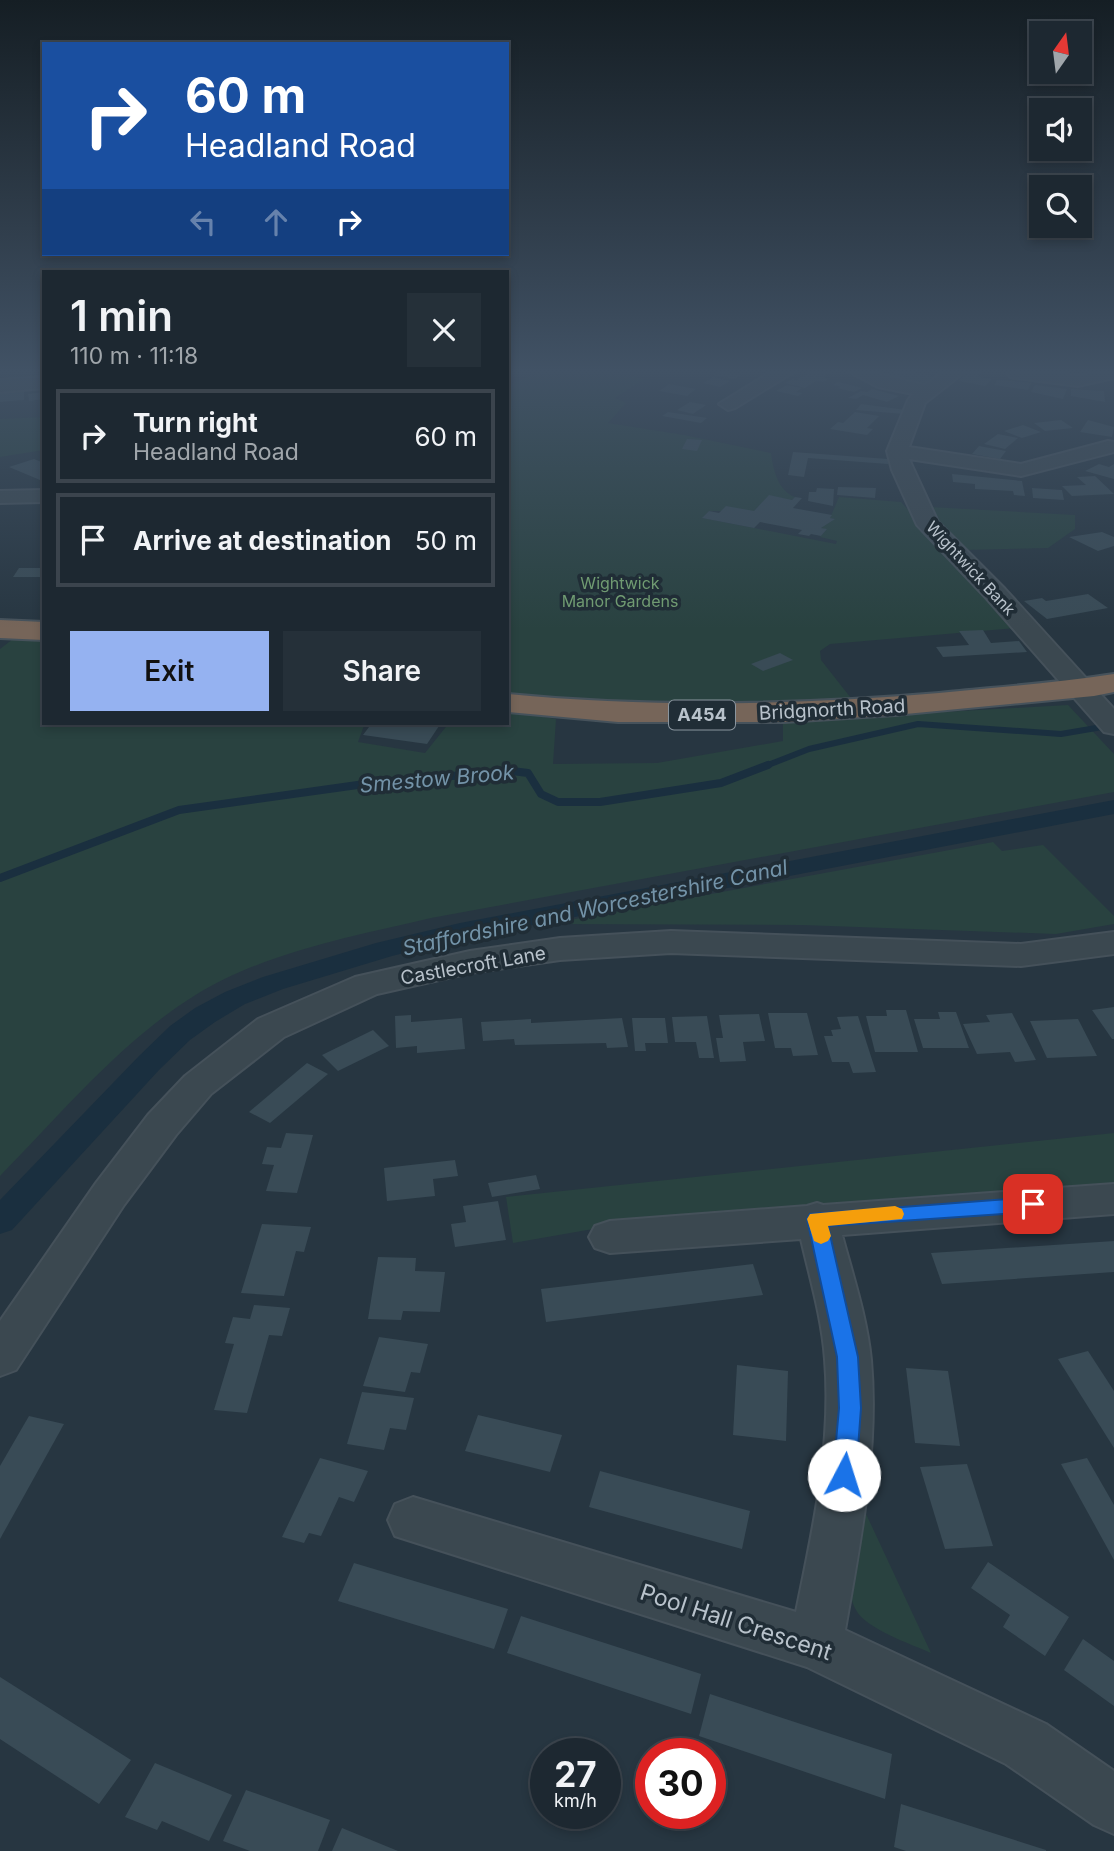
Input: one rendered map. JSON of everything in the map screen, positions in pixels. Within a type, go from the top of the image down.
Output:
[{"type":"highway","points":[[0,629],[42,631]]},
{"type":"highway","name":"Bridgnorth Road","points":[[509,704],[620,714],[722,715],[896,706],[1079,689],[1114,683]]},
{"type":"street","name":"Wightwick Bank","points":[[898,456],[902,470],[928,525],[996,594],[1109,721]]},
{"type":"street","points":[[932,456],[1021,470],[1073,456]]},
{"type":"street","points":[[0,497],[42,496]]},
{"type":"street","name":"Castlecroft Lane","points":[[0,1357],[110,1194],[162,1125],[198,1085],[271,1028],[367,985],[470,962],[560,949],[671,942],[1021,955],[1114,943]]},
{"type":"street","points":[[610,1237],[817,1219],[1114,1199]]},
{"type":"street","points":[[816,1644],[843,1498],[850,1408],[848,1357],[817,1219]]},
{"type":"street","name":"Pool Hall Crescent","points":[[413,1520],[816,1644],[1026,1744],[1114,1805]]},
{"type":"green space","name":"Wightwick Manor Gardens","points":[[509,456],[772,456],[780,485],[795,497],[792,500],[769,496],[754,511],[709,511],[703,518],[836,544],[837,541],[820,537],[826,530],[821,528],[834,519],[830,518],[839,497],[901,502],[1016,628],[830,644],[820,651],[821,660],[854,702],[637,703],[509,693]]},
{"type":"green space","points":[[930,507],[1075,515],[1075,529],[1048,548],[961,550],[937,525]]},
{"type":"green space","points":[[13,639],[42,639],[42,725],[364,725],[358,742],[425,753],[447,725],[509,725],[509,711],[556,719],[553,764],[657,763],[783,741],[783,721],[1068,705],[1114,754],[1114,792],[431,918],[340,939],[279,957],[221,981],[167,1014],[92,1080],[0,1176],[0,649]]},
{"type":"green space","points":[[993,842],[1002,851],[1043,845],[1114,916],[1114,924],[1056,934],[802,925],[548,924]]},
{"type":"green space","points":[[1114,1133],[1114,1185],[930,1197],[593,1229],[513,1243],[506,1197]]},
{"type":"green space","points":[[860,1501],[931,1653],[879,1630],[856,1610],[851,1598],[848,1570]]},
{"type":"building","points":[[792,456],[888,459],[888,464],[808,458],[804,477],[788,475]]},
{"type":"building","points":[[34,459],[42,462],[42,479],[40,480],[9,467]]},
{"type":"building","points":[[1099,464],[1109,467],[1114,464],[1114,479],[1085,471]]},
{"type":"building","points":[[952,474],[1022,481],[1025,496],[1014,495],[1013,491],[975,489],[975,484],[953,482]]},
{"type":"building","points":[[1095,476],[1114,494],[1072,496],[1062,486],[1086,485],[1077,477]]},
{"type":"building","points":[[838,487],[876,488],[875,498],[837,495]]},
{"type":"building","points":[[817,488],[834,489],[833,506],[808,501],[809,492],[816,492]]},
{"type":"building","points":[[1032,488],[1062,490],[1064,500],[1033,498]]},
{"type":"building","points":[[769,495],[792,500],[795,497],[802,498],[793,508],[832,515],[830,518],[835,519],[821,528],[827,529],[821,536],[809,536],[798,534],[802,530],[760,522],[754,528],[702,518],[709,511],[719,513],[726,506],[754,511]]},
{"type":"building","points":[[1102,532],[1114,537],[1114,546],[1098,551],[1069,537]]},
{"type":"building","points":[[19,568],[41,568],[42,577],[13,577]]},
{"type":"building","points":[[1088,594],[1108,608],[1047,619],[1024,601],[1042,598],[1046,601]]},
{"type":"building","points":[[983,630],[991,643],[1019,641],[1027,652],[943,657],[936,647],[969,645],[959,631]]},
{"type":"building","points":[[780,653],[793,660],[763,671],[751,664]]},
{"type":"building","points":[[370,725],[439,726],[427,744],[363,735]]},
{"type":"building","points":[[1114,1007],[1114,1039],[1112,1039],[1092,1010]]},
{"type":"building","points":[[886,1010],[906,1010],[918,1052],[875,1052],[866,1016],[887,1016]]},
{"type":"building","points":[[938,1012],[956,1012],[969,1048],[923,1048],[914,1019],[940,1019]]},
{"type":"building","points":[[768,1013],[807,1013],[818,1055],[793,1056],[791,1048],[775,1048]]},
{"type":"building","points":[[1012,1013],[1036,1060],[1015,1062],[1010,1052],[977,1054],[963,1024],[990,1022],[986,1015]]},
{"type":"building","points":[[759,1014],[765,1041],[743,1042],[746,1061],[720,1062],[716,1038],[723,1038],[719,1015]]},
{"type":"building","points":[[411,1015],[411,1022],[462,1018],[465,1049],[417,1053],[417,1046],[396,1048],[395,1016]]},
{"type":"building","points":[[707,1016],[714,1058],[699,1058],[696,1042],[675,1042],[672,1017]]},
{"type":"building","points":[[858,1016],[876,1072],[853,1073],[849,1062],[832,1062],[824,1036],[833,1036],[831,1030],[841,1029],[837,1017]]},
{"type":"building","points":[[622,1018],[628,1047],[607,1048],[606,1043],[515,1045],[514,1039],[483,1041],[481,1022],[531,1019],[531,1023]]},
{"type":"building","points":[[632,1018],[665,1018],[668,1043],[645,1043],[646,1051],[635,1051]]},
{"type":"building","points":[[1078,1019],[1097,1056],[1047,1058],[1030,1021]]},
{"type":"building","points":[[373,1030],[389,1046],[338,1071],[322,1055]]},
{"type":"building","points":[[307,1063],[328,1074],[270,1123],[249,1112]]},
{"type":"building","points":[[286,1133],[313,1135],[297,1193],[266,1191],[274,1165],[262,1164],[267,1147],[281,1148]]},
{"type":"building","points":[[455,1160],[458,1176],[433,1179],[435,1196],[387,1201],[384,1168]]},
{"type":"building","points":[[536,1175],[540,1189],[492,1197],[488,1183]]},
{"type":"building","points":[[498,1201],[506,1240],[455,1247],[451,1224],[466,1222],[463,1206]]},
{"type":"building","points":[[262,1224],[311,1227],[304,1252],[296,1251],[284,1296],[241,1293]]},
{"type":"building","points":[[1114,1241],[1114,1272],[942,1284],[931,1253]]},
{"type":"building","points":[[378,1257],[416,1258],[415,1271],[445,1272],[440,1312],[403,1311],[401,1320],[368,1319]]},
{"type":"building","points":[[753,1264],[763,1295],[546,1322],[541,1289]]},
{"type":"building","points":[[254,1305],[290,1308],[282,1336],[269,1335],[247,1413],[214,1410],[234,1344],[225,1343],[233,1317],[250,1319]]},
{"type":"building","points":[[379,1337],[428,1344],[420,1373],[411,1372],[405,1392],[363,1386]]},
{"type":"building","points":[[1088,1351],[1114,1391],[1114,1448],[1058,1359]]},
{"type":"building","points":[[737,1365],[788,1371],[786,1441],[733,1435]]},
{"type":"building","points":[[906,1368],[948,1371],[960,1446],[915,1443]]},
{"type":"building","points":[[362,1392],[414,1398],[406,1430],[390,1428],[384,1450],[347,1444]]},
{"type":"building","points":[[478,1415],[562,1435],[550,1472],[465,1451]]},
{"type":"building","points":[[29,1416],[64,1424],[0,1539],[0,1466]]},
{"type":"building","points":[[320,1458],[368,1471],[354,1502],[339,1497],[321,1536],[309,1533],[304,1543],[282,1537]]},
{"type":"building","points":[[1087,1458],[1114,1505],[1114,1560],[1061,1464]]},
{"type":"building","points":[[967,1464],[993,1546],[945,1549],[920,1467]]},
{"type":"building","points":[[600,1471],[750,1511],[742,1549],[589,1507]]},
{"type":"building","points":[[988,1562],[1069,1617],[1045,1656],[1003,1627],[1010,1615],[971,1588]]},
{"type":"building","points":[[354,1563],[508,1609],[494,1649],[338,1601]]},
{"type":"building","points":[[521,1616],[701,1674],[691,1714],[507,1653]]},
{"type":"building","points":[[1083,1639],[1114,1661],[1114,1706],[1064,1670]]},
{"type":"building","points":[[0,1677],[131,1760],[99,1804],[0,1739]]},
{"type":"building","points":[[710,1694],[892,1754],[885,1799],[726,1745],[726,1738],[699,1736]]},
{"type":"building","points":[[155,1763],[232,1795],[209,1841],[162,1821],[157,1830],[125,1817]]},
{"type":"building","points":[[246,1790],[330,1820],[318,1851],[250,1851],[223,1841]]},
{"type":"building","points":[[901,1804],[1046,1851],[906,1851],[894,1847]]},
{"type":"building","points":[[342,1828],[398,1851],[332,1851]]},
{"type":"waterway","name":"Smestow Brook","points":[[763,767],[809,749],[918,724],[1061,734],[1114,725]]},
{"type":"waterway","name":"Smestow Brook","points":[[0,878],[179,810],[379,782],[512,771],[528,773],[541,794],[558,802],[600,802],[721,783],[768,765]]},
{"type":"waterway","name":"Staffordshire and Worcestershire Canal","points":[[0,1221],[180,1033],[235,998],[273,983],[385,949],[460,931],[1114,807]]},
{"type":"slow traffic","points":[[821,1236],[817,1219],[895,1214]]},
{"type":"route","points":[[844,1475],[850,1408],[848,1357],[817,1219],[1033,1204]]}]
